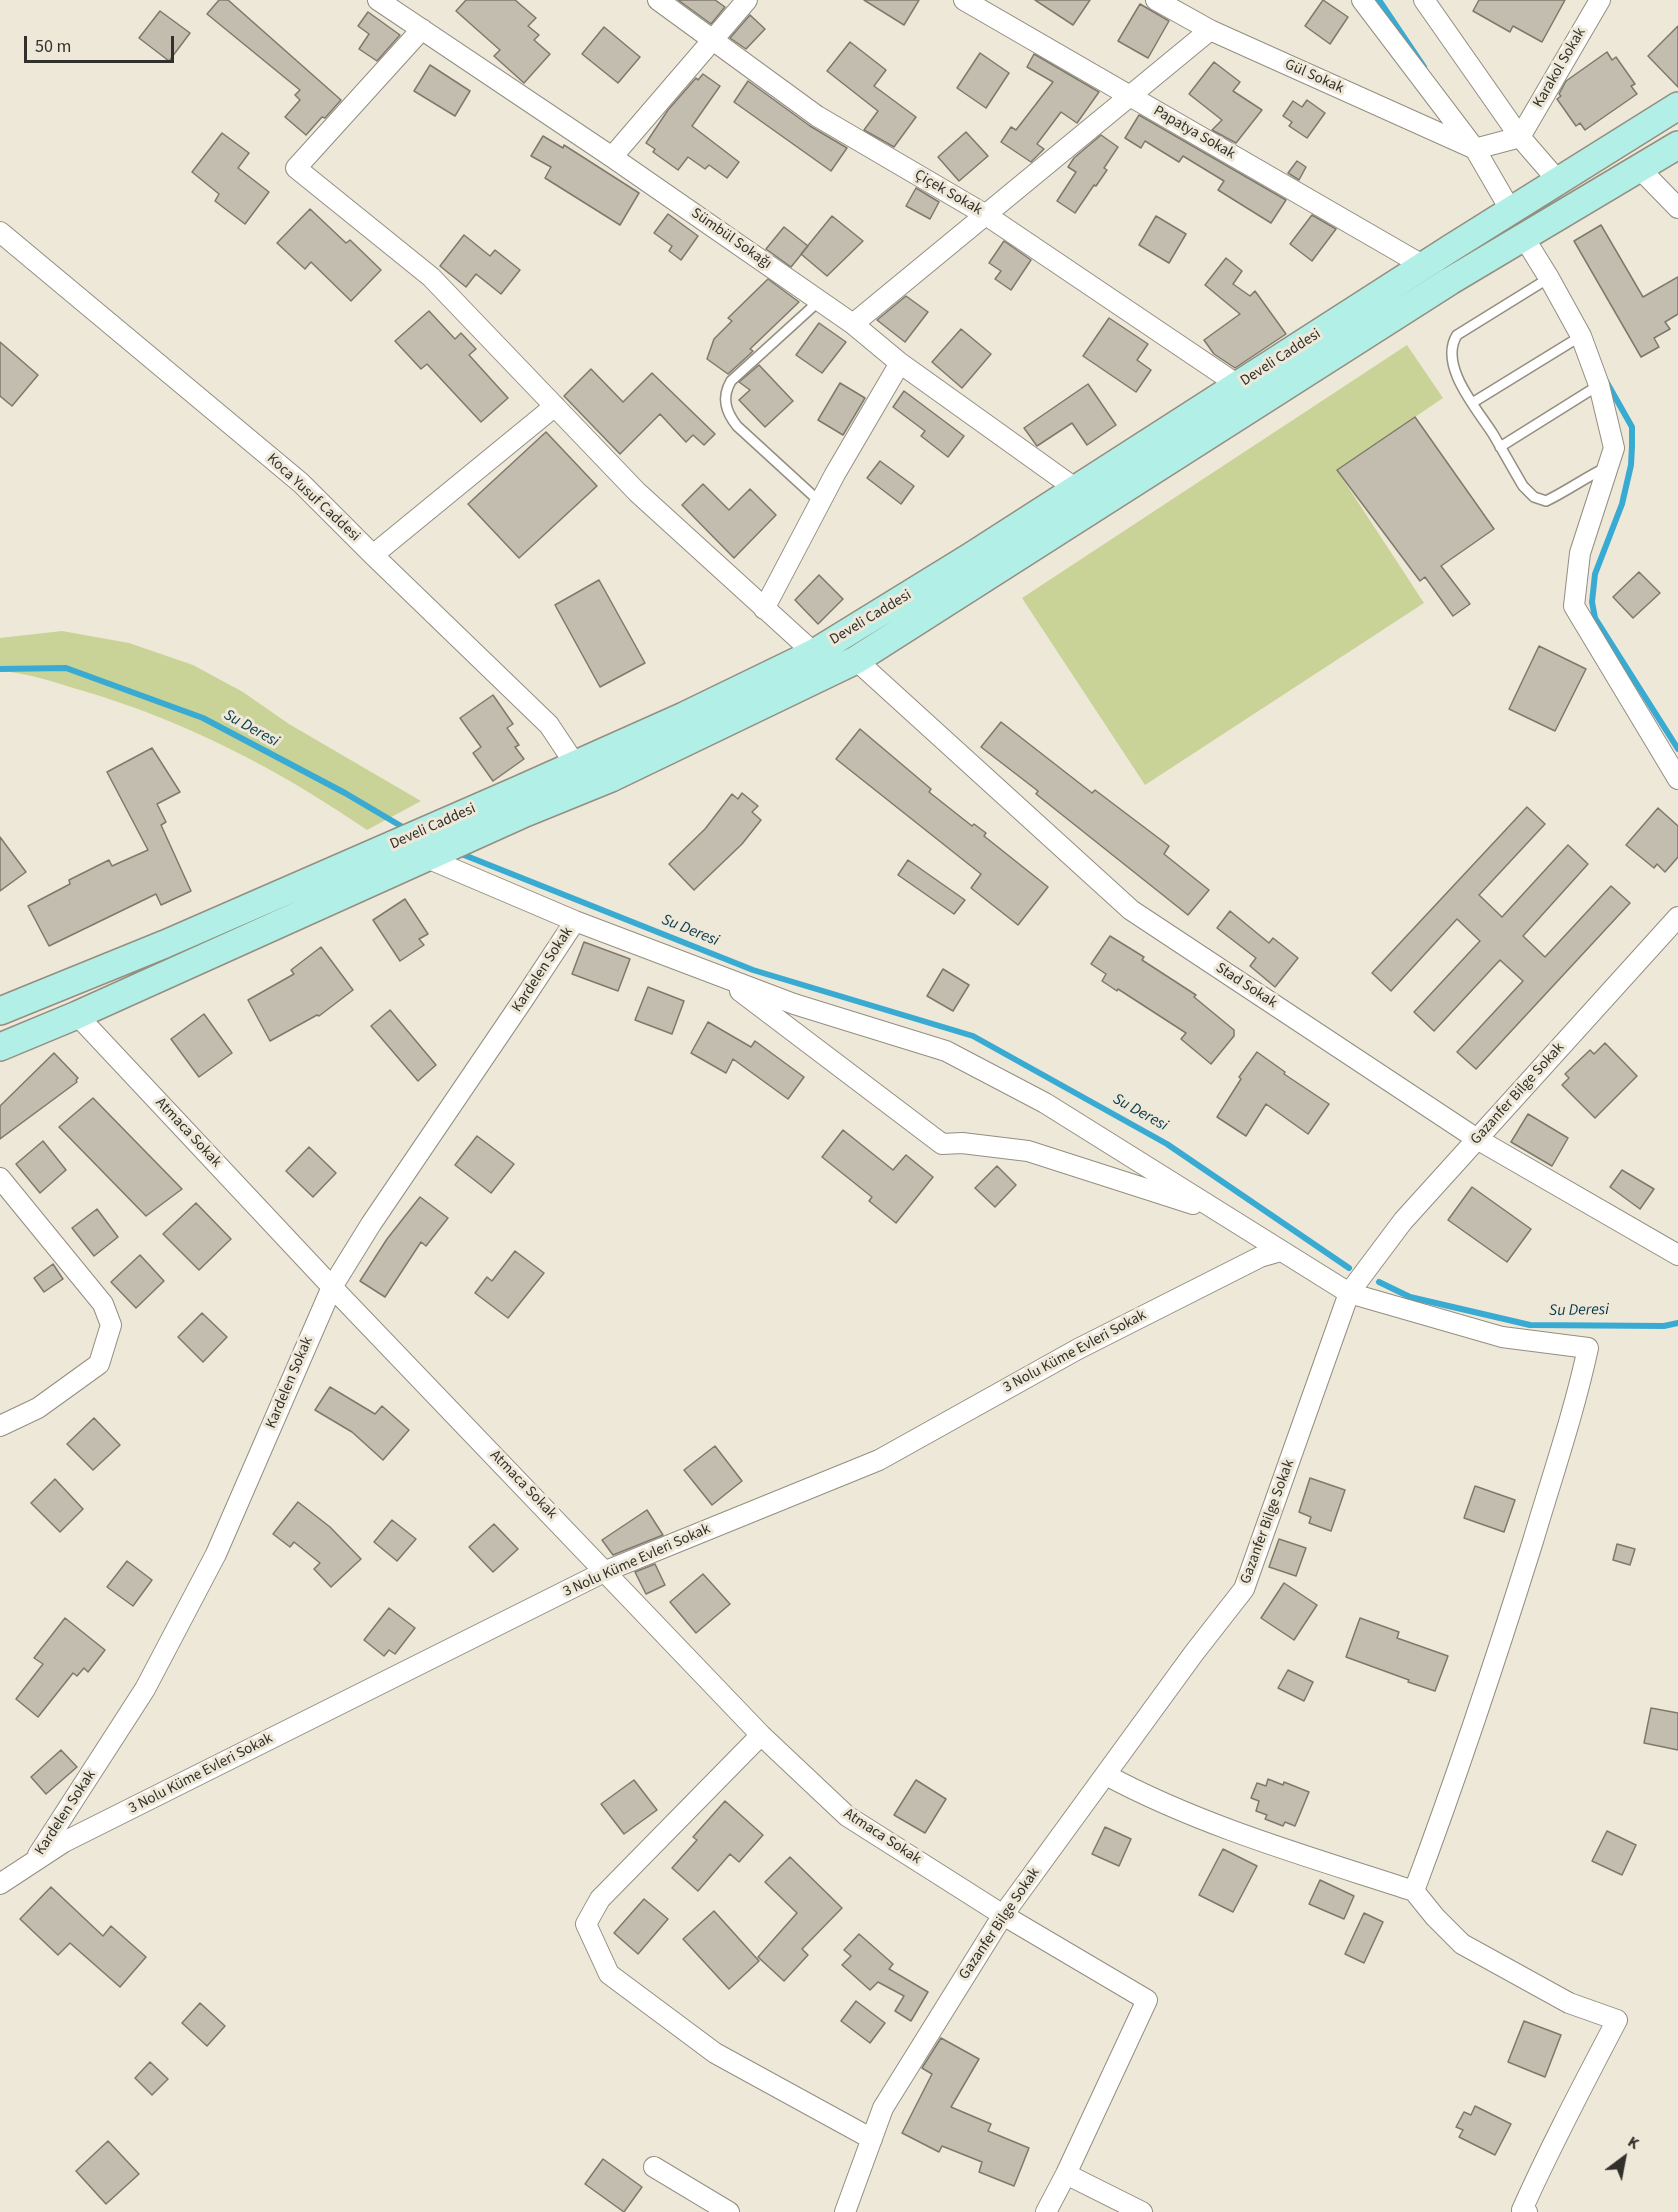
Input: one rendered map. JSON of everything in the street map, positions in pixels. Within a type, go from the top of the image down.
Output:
[{"type":"main road","name":"Develi Caddesi","points":[[0,1011],[165,944],[406,839],[684,716],[814,653],[970,557],[1678,106]]},
{"type":"main road","name":"Develi Caddesi","points":[[0,1047],[77,1015],[477,835],[611,778],[856,660],[1523,236],[1678,145]]},
{"type":"street","name":"Sümbül Sokağı","points":[[378,0],[612,157],[853,324],[900,363],[1076,489]]},
{"type":"street","name":"Çiçek Sokak","points":[[658,0],[817,116],[986,215],[1238,385]]},
{"type":"street","points":[[612,157],[747,0]]},
{"type":"street","name":"Papatya Sokak","points":[[964,0],[1424,266]]},
{"type":"street","name":"Gül Sokak","points":[[1156,0],[1210,30],[1475,149]]},
{"type":"street","points":[[1362,0],[1475,149],[1511,211]]},
{"type":"street","points":[[1424,0],[1520,137],[1559,182]]},
{"type":"street","name":"Karakol Sokak","points":[[1520,137],[1600,0]]},
{"type":"street","points":[[422,29],[296,168],[431,277],[637,492],[814,653]]},
{"type":"street","points":[[853,324],[1210,30]]},
{"type":"street","points":[[1475,149],[1520,137]]},
{"type":"street","points":[[1640,169],[1678,208]]},
{"type":"street","name":"Koca Yusuf Caddesi","points":[[0,232],[301,483],[549,724],[575,764]]},
{"type":"street","points":[[1523,236],[1581,336],[1599,385],[1614,448],[1580,553],[1574,606],[1678,779]]},
{"type":"street","points":[[764,609],[820,502],[900,363]]},
{"type":"street","points":[[373,555],[555,406]]},
{"type":"street","name":"Stad Sokak","points":[[856,660],[1131,910],[1478,1139],[1678,1256]]},
{"type":"street","points":[[434,855],[575,921],[721,977],[794,1004],[946,1051],[1045,1103],[1349,1293],[1502,1337],[1588,1348],[1578,1393],[1520,1582],[1450,1793],[1414,1891]]},
{"type":"street","name":"Gazanfer Bilge Sokak","points":[[846,2212],[883,2108],[1003,1915],[1194,1653],[1244,1589],[1349,1293],[1402,1221],[1678,917]]},
{"type":"street","name":"Kardelen Sokak","points":[[34,1862],[145,1689],[216,1554],[332,1287],[371,1224],[575,921]]},
{"type":"street","points":[[721,977],[942,1144],[962,1143],[1028,1151],[1221,1214]]},
{"type":"street","name":"Atmaca Sokak","points":[[77,1015],[332,1287],[761,1735],[847,1816],[1003,1915],[1148,2000],[1066,2174]]},
{"type":"street","points":[[0,1178],[103,1304],[111,1325],[99,1364],[38,1408],[0,1426]]},
{"type":"street","name":"3 Nolu Küme Evleri Sokak","points":[[3,1877],[34,1862],[64,1842],[606,1571],[879,1460],[1078,1349],[1260,1257],[1281,1251]]},
{"type":"street","points":[[761,1735],[600,1899],[586,1924],[609,1974],[715,2053],[872,2139]]},
{"type":"street","points":[[1106,1775],[1149,1798],[1209,1823],[1414,1891],[1435,1917],[1462,1944],[1569,2003],[1617,2020],[1541,2168],[1522,2210],[1527,2212]]},
{"type":"street","points":[[654,2167],[729,2212]]},
{"type":"street","points":[[1046,2212],[1066,2174],[1143,2212]]},
{"type":"lane","points":[[1549,278],[1457,335],[1452,342],[1451,355],[1457,376],[1523,486],[1534,497],[1546,501],[1608,466]]},
{"type":"lane","points":[[819,301],[731,381],[725,393],[725,402],[729,416],[737,426],[820,502]]},
{"type":"lane","points":[[1472,403],[1581,336]]},
{"type":"lane","points":[[1500,447],[1599,385]]},
{"type":"green space","points":[[1407,345],[1443,398],[1337,470],[1424,603],[1145,785],[1022,598]]},
{"type":"green space","points":[[62,631],[129,643],[193,665],[243,692],[289,724],[421,801],[367,830],[265,767],[193,731],[119,702],[51,681],[0,671],[0,638]]},
{"type":"building","points":[[219,0],[228,0],[341,100],[306,135],[285,117],[300,100],[295,95],[300,90],[207,14]]},
{"type":"building","points":[[466,0],[515,0],[536,18],[528,26],[539,35],[534,40],[550,54],[524,83],[494,56],[500,50],[456,11]]},
{"type":"building","points":[[678,0],[715,0],[725,7],[711,24]]},
{"type":"building","points":[[864,0],[919,0],[904,25]]},
{"type":"building","points":[[1035,0],[1090,0],[1073,25]]},
{"type":"building","points":[[1323,0],[1348,17],[1330,44],[1305,26]]},
{"type":"building","points":[[1479,0],[1565,0],[1542,42],[1513,26],[1510,32],[1473,11]]},
{"type":"building","points":[[1140,4],[1169,21],[1148,58],[1118,41]]},
{"type":"building","points":[[160,11],[190,33],[169,61],[139,38]]},
{"type":"building","points":[[368,12],[400,35],[377,61],[359,49],[369,34],[358,26]]},
{"type":"building","points":[[750,15],[765,29],[746,49],[730,38]]},
{"type":"building","points":[[1678,26],[1678,87],[1648,56]]},
{"type":"building","points":[[604,27],[640,57],[618,83],[582,54]]},
{"type":"building","points":[[850,42],[886,70],[874,86],[916,117],[894,147],[864,130],[878,111],[827,71]]},
{"type":"building","points":[[1607,52],[1612,60],[1616,57],[1635,84],[1631,86],[1637,94],[1585,130],[1580,123],[1576,126],[1557,99],[1561,96],[1559,94],[1566,81]]},
{"type":"building","points":[[980,53],[1009,73],[986,108],[957,88]]},
{"type":"building","points":[[1034,54],[1099,92],[1077,123],[1061,112],[1037,144],[1044,149],[1031,162],[1001,142],[1011,127],[1016,130],[1053,82],[1027,67]]},
{"type":"building","points":[[1214,62],[1240,82],[1233,91],[1262,110],[1236,143],[1212,130],[1222,120],[1189,94]]},
{"type":"building","points":[[430,65],[470,91],[455,116],[414,91]]},
{"type":"building","points":[[703,74],[720,86],[692,126],[739,162],[727,178],[709,165],[705,169],[688,157],[678,170],[653,152],[655,149],[646,143],[668,110],[696,78],[698,80]]},
{"type":"building","points":[[748,81],[810,126],[847,148],[831,171],[734,102]]},
{"type":"building","points":[[1307,100],[1325,113],[1307,138],[1289,126],[1292,122],[1283,116],[1293,101],[1302,107]]},
{"type":"building","points":[[1139,115],[1286,200],[1271,223],[1218,190],[1224,181],[1183,156],[1179,162],[1145,141],[1141,148],[1125,138]]},
{"type":"building","points":[[966,132],[988,156],[959,181],[938,157]]},
{"type":"building","points":[[222,133],[249,153],[238,168],[269,192],[245,224],[215,201],[219,194],[192,172]]},
{"type":"building","points":[[1101,135],[1118,147],[1104,168],[1107,170],[1075,213],[1057,201],[1076,172],[1068,167],[1074,158]]},
{"type":"building","points":[[543,136],[563,148],[564,145],[639,193],[620,225],[545,178],[551,167],[531,156]]},
{"type":"building","points":[[1297,161],[1306,167],[1299,180],[1288,173]]},
{"type":"building","points":[[916,188],[939,202],[930,219],[906,206]]},
{"type":"building","points":[[310,209],[346,243],[350,240],[381,270],[351,301],[311,262],[305,269],[277,243]]},
{"type":"building","points":[[668,214],[698,236],[681,260],[669,251],[672,246],[654,233]]},
{"type":"building","points":[[1312,215],[1336,229],[1312,261],[1290,244]]},
{"type":"building","points":[[832,216],[863,241],[827,276],[801,254]]},
{"type":"building","points":[[1156,216],[1186,234],[1169,263],[1139,245]]},
{"type":"building","points":[[1601,225],[1643,297],[1678,277],[1678,314],[1665,322],[1670,329],[1654,338],[1659,347],[1641,357],[1574,241]]},
{"type":"building","points":[[784,227],[808,246],[791,267],[766,249]]},
{"type":"building","points":[[464,235],[490,256],[495,250],[520,270],[501,294],[476,274],[466,287],[440,266]]},
{"type":"building","points":[[1004,241],[1031,260],[1011,290],[995,279],[1001,271],[989,263]]},
{"type":"building","points":[[1226,258],[1242,271],[1233,284],[1250,296],[1255,291],[1286,334],[1235,368],[1214,354],[1204,340],[1240,314],[1205,285]]},
{"type":"building","points":[[768,279],[799,302],[750,349],[753,351],[728,374],[707,359],[714,339],[732,321],[728,318]]},
{"type":"building","points":[[906,296],[928,312],[905,342],[877,320]]},
{"type":"building","points":[[429,311],[455,339],[461,333],[476,349],[469,355],[508,398],[481,422],[427,364],[421,369],[395,341]]},
{"type":"building","points":[[1109,318],[1148,344],[1137,360],[1151,370],[1136,392],[1083,356]]},
{"type":"building","points":[[819,323],[846,342],[822,373],[796,355]]},
{"type":"building","points":[[961,329],[991,354],[962,388],[932,362]]},
{"type":"building","points":[[0,342],[38,375],[12,406],[0,396]]},
{"type":"building","points":[[759,365],[793,401],[765,427],[739,400],[750,390],[739,382]]},
{"type":"building","points":[[591,369],[623,402],[652,373],[715,434],[704,445],[693,435],[686,442],[660,414],[620,454],[564,396]]},
{"type":"building","points":[[840,383],[865,398],[843,435],[818,420]]},
{"type":"building","points":[[1088,384],[1116,425],[1087,445],[1072,423],[1037,446],[1024,428]]},
{"type":"building","points":[[904,391],[964,436],[948,457],[921,436],[925,431],[893,407]]},
{"type":"building","points":[[1415,417],[1494,529],[1441,566],[1470,604],[1453,616],[1425,577],[1420,581],[1337,470]]},
{"type":"building","points":[[546,432],[597,486],[519,558],[468,504]]},
{"type":"building","points":[[880,461],[914,486],[901,504],[867,478]]},
{"type":"building","points":[[703,484],[729,510],[750,489],[776,515],[734,558],[682,505]]},
{"type":"building","points":[[1639,572],[1660,593],[1633,618],[1613,597]]},
{"type":"building","points":[[819,575],[843,599],[818,624],[795,600]]},
{"type":"building","points":[[599,580],[645,663],[600,687],[555,605]]},
{"type":"building","points":[[1539,646],[1586,669],[1555,731],[1509,709]]},
{"type":"building","points":[[493,695],[513,724],[507,728],[519,745],[515,747],[524,759],[493,781],[473,753],[481,747],[460,718]]},
{"type":"building","points":[[1001,722],[1092,793],[1095,790],[1169,846],[1164,854],[1209,890],[1188,915],[1036,794],[1038,791],[981,747]]},
{"type":"building","points":[[860,729],[931,789],[929,792],[972,826],[974,824],[986,833],[984,836],[1048,887],[1018,925],[971,888],[981,874],[836,759]]},
{"type":"building","points":[[152,748],[180,792],[157,804],[166,822],[161,825],[191,891],[161,905],[156,894],[49,946],[28,906],[70,884],[69,880],[109,860],[112,866],[148,850],[107,772]]},
{"type":"building","points":[[742,793],[758,806],[752,812],[761,820],[742,844],[694,890],[669,864],[705,829],[732,794],[738,799]]},
{"type":"building","points":[[1527,807],[1545,824],[1479,895],[1502,917],[1568,845],[1588,864],[1523,936],[1545,957],[1611,886],[1630,903],[1476,1069],[1457,1052],[1523,981],[1500,960],[1434,1031],[1414,1012],[1480,941],[1457,919],[1391,991],[1372,973]]},
{"type":"building","points":[[1658,808],[1678,826],[1678,857],[1665,872],[1657,864],[1654,868],[1626,845]]},
{"type":"building","points":[[0,837],[26,872],[0,891]]},
{"type":"building","points":[[908,860],[965,900],[954,914],[898,875]]},
{"type":"building","points":[[405,899],[428,934],[419,939],[424,945],[400,961],[373,920]]},
{"type":"building","points":[[1230,911],[1269,943],[1273,938],[1298,958],[1275,987],[1250,966],[1256,958],[1217,928]]},
{"type":"building","points":[[1110,936],[1144,957],[1142,960],[1196,995],[1194,997],[1234,1030],[1234,1036],[1211,1064],[1181,1039],[1186,1033],[1102,981],[1106,974],[1091,964]]},
{"type":"building","points":[[584,942],[630,959],[618,991],[572,974]]},
{"type":"building","points":[[321,947],[353,990],[319,1016],[270,1041],[248,1000],[294,974],[291,970]]},
{"type":"building","points":[[943,969],[969,985],[953,1011],[927,996]]},
{"type":"building","points":[[648,987],[684,1001],[672,1034],[635,1020]]},
{"type":"building","points":[[390,1010],[436,1065],[418,1081],[371,1026]]},
{"type":"building","points":[[204,1014],[232,1053],[199,1077],[171,1039]]},
{"type":"building","points":[[708,1022],[751,1047],[755,1041],[804,1077],[788,1099],[733,1059],[726,1073],[691,1053]]},
{"type":"building","points":[[1605,1043],[1637,1076],[1595,1118],[1562,1085],[1569,1078],[1565,1074],[1590,1050],[1594,1054]]},
{"type":"building","points":[[1257,1052],[1285,1072],[1284,1074],[1329,1104],[1308,1134],[1266,1104],[1246,1136],[1217,1117],[1241,1079],[1239,1077]]},
{"type":"building","points":[[54,1053],[78,1078],[77,1082],[0,1139],[0,1106]]},
{"type":"building","points":[[93,1098],[182,1189],[146,1216],[59,1127]]},
{"type":"building","points":[[1528,1114],[1568,1138],[1552,1166],[1511,1142]]},
{"type":"building","points":[[843,1130],[893,1170],[906,1155],[933,1177],[896,1223],[869,1201],[872,1197],[822,1157]]},
{"type":"building","points":[[477,1136],[514,1164],[491,1193],[455,1165]]},
{"type":"building","points":[[43,1141],[66,1170],[40,1193],[16,1164]]},
{"type":"building","points":[[309,1147],[336,1173],[313,1197],[286,1171]]},
{"type":"building","points":[[997,1166],[1016,1185],[995,1207],[975,1188]]},
{"type":"building","points":[[1622,1170],[1654,1189],[1640,1209],[1610,1187]]},
{"type":"building","points":[[1472,1187],[1531,1229],[1507,1262],[1448,1220]]},
{"type":"building","points":[[420,1197],[448,1218],[426,1246],[421,1242],[385,1297],[360,1281],[387,1239]]},
{"type":"building","points":[[196,1203],[231,1239],[199,1270],[163,1234]]},
{"type":"building","points":[[97,1209],[118,1237],[94,1256],[72,1228]]},
{"type":"building","points":[[515,1251],[544,1273],[508,1318],[475,1293],[487,1277],[492,1281]]},
{"type":"building","points":[[140,1255],[164,1281],[136,1308],[111,1282]]},
{"type":"building","points":[[53,1264],[63,1279],[44,1292],[34,1278]]},
{"type":"building","points":[[202,1313],[227,1337],[203,1362],[178,1337]]},
{"type":"building","points":[[330,1387],[375,1414],[382,1406],[409,1430],[383,1460],[352,1432],[315,1410]]},
{"type":"building","points":[[94,1418],[120,1445],[93,1470],[67,1444]]},
{"type":"building","points":[[715,1446],[742,1481],[712,1505],[684,1470]]},
{"type":"building","points":[[1310,1478],[1345,1490],[1331,1531],[1309,1523],[1311,1517],[1299,1512]]},
{"type":"building","points":[[55,1479],[83,1509],[60,1532],[31,1503]]},
{"type":"building","points":[[1475,1486],[1515,1500],[1504,1532],[1464,1518]]},
{"type":"building","points":[[298,1502],[330,1527],[361,1559],[331,1587],[314,1569],[320,1563],[294,1542],[290,1547],[273,1534]]},
{"type":"building","points":[[647,1510],[663,1535],[613,1555],[602,1540]]},
{"type":"building","points":[[392,1520],[416,1539],[397,1561],[374,1542]]},
{"type":"building","points":[[494,1524],[518,1549],[493,1572],[469,1547]]},
{"type":"building","points":[[1279,1539],[1306,1548],[1296,1576],[1269,1567]]},
{"type":"building","points":[[1617,1544],[1635,1549],[1630,1565],[1613,1560]]},
{"type":"building","points":[[127,1561],[152,1580],[133,1606],[107,1587]]},
{"type":"building","points":[[655,1564],[665,1585],[646,1594],[635,1572]]},
{"type":"building","points":[[703,1574],[730,1604],[696,1633],[670,1602]]},
{"type":"building","points":[[1284,1583],[1317,1605],[1294,1640],[1261,1618]]},
{"type":"building","points":[[389,1608],[415,1628],[395,1654],[389,1650],[384,1656],[364,1640]]},
{"type":"building","points":[[65,1618],[105,1650],[88,1672],[84,1668],[77,1676],[73,1673],[38,1717],[16,1699],[43,1664],[34,1658]]},
{"type":"building","points":[[1360,1618],[1399,1632],[1397,1638],[1448,1656],[1435,1691],[1346,1657]]},
{"type":"building","points":[[1288,1670],[1313,1682],[1304,1701],[1278,1688]]},
{"type":"building","points":[[1651,1708],[1678,1713],[1678,1750],[1644,1743]]},
{"type":"building","points":[[61,1750],[77,1767],[46,1794],[31,1777]]},
{"type":"building","points":[[1268,1779],[1283,1785],[1284,1782],[1309,1792],[1295,1826],[1285,1822],[1283,1826],[1265,1819],[1267,1815],[1256,1811],[1259,1801],[1251,1798],[1257,1783],[1266,1786]]},
{"type":"building","points":[[634,1780],[657,1810],[624,1834],[601,1804]]},
{"type":"building","points":[[916,1780],[946,1799],[925,1833],[894,1815]]},
{"type":"building","points":[[725,1801],[763,1835],[739,1862],[730,1854],[698,1891],[672,1868],[697,1840],[693,1837]]},
{"type":"building","points":[[1105,1827],[1131,1839],[1119,1866],[1092,1854]]},
{"type":"building","points":[[1607,1831],[1636,1845],[1622,1875],[1592,1861]]},
{"type":"building","points":[[1223,1849],[1257,1866],[1233,1912],[1199,1895]]},
{"type":"building","points":[[790,1857],[842,1908],[802,1949],[808,1955],[784,1981],[758,1957],[797,1913],[765,1882]]},
{"type":"building","points":[[1320,1880],[1354,1896],[1344,1919],[1309,1904]]},
{"type":"building","points":[[51,1887],[103,1936],[111,1926],[146,1957],[120,1987],[70,1943],[58,1955],[20,1919]]},
{"type":"building","points":[[644,1899],[668,1919],[638,1954],[614,1933]]},
{"type":"building","points":[[714,1911],[759,1961],[729,1989],[683,1939]]},
{"type":"building","points":[[1364,1913],[1383,1922],[1364,1963],[1345,1954]]},
{"type":"building","points":[[859,1934],[893,1964],[889,1969],[928,1992],[911,2021],[895,2011],[904,1996],[878,1982],[870,1990],[842,1965],[851,1956],[844,1950]]},
{"type":"building","points":[[856,2001],[885,2023],[870,2043],[841,2021]]},
{"type":"building","points":[[200,2003],[225,2026],[207,2046],[182,2023]]},
{"type":"building","points":[[1524,2021],[1561,2035],[1545,2077],[1508,2062]]},
{"type":"building","points":[[941,2038],[979,2059],[951,2107],[991,2124],[988,2131],[1029,2148],[1014,2186],[979,2172],[982,2162],[942,2146],[939,2152],[902,2133],[932,2074],[922,2068]]},
{"type":"building","points":[[150,2062],[168,2079],[152,2095],[135,2078]]},
{"type":"building","points":[[1475,2106],[1511,2124],[1495,2155],[1459,2137],[1463,2130],[1456,2127],[1464,2112],[1471,2115]]},
{"type":"building","points":[[108,2141],[139,2174],[106,2204],[76,2171]]},
{"type":"building","points":[[603,2159],[642,2187],[624,2212],[585,2184]]},
{"type":"waterway","points":[[1379,0],[1424,67]]},
{"type":"waterway","points":[[1606,381],[1632,427],[1632,446],[1631,465],[1622,504],[1595,574],[1592,602],[1595,618],[1678,749]]},
{"type":"waterway","name":"Su Deresi","points":[[0,669],[66,668],[203,718],[345,793],[406,829]]},
{"type":"waterway","name":"Su Deresi","points":[[459,853],[753,970],[973,1036],[1167,1144],[1349,1268]]},
{"type":"waterway","name":"Su Deresi","points":[[1379,1282],[1410,1297],[1530,1325],[1664,1326],[1678,1323]]}]
